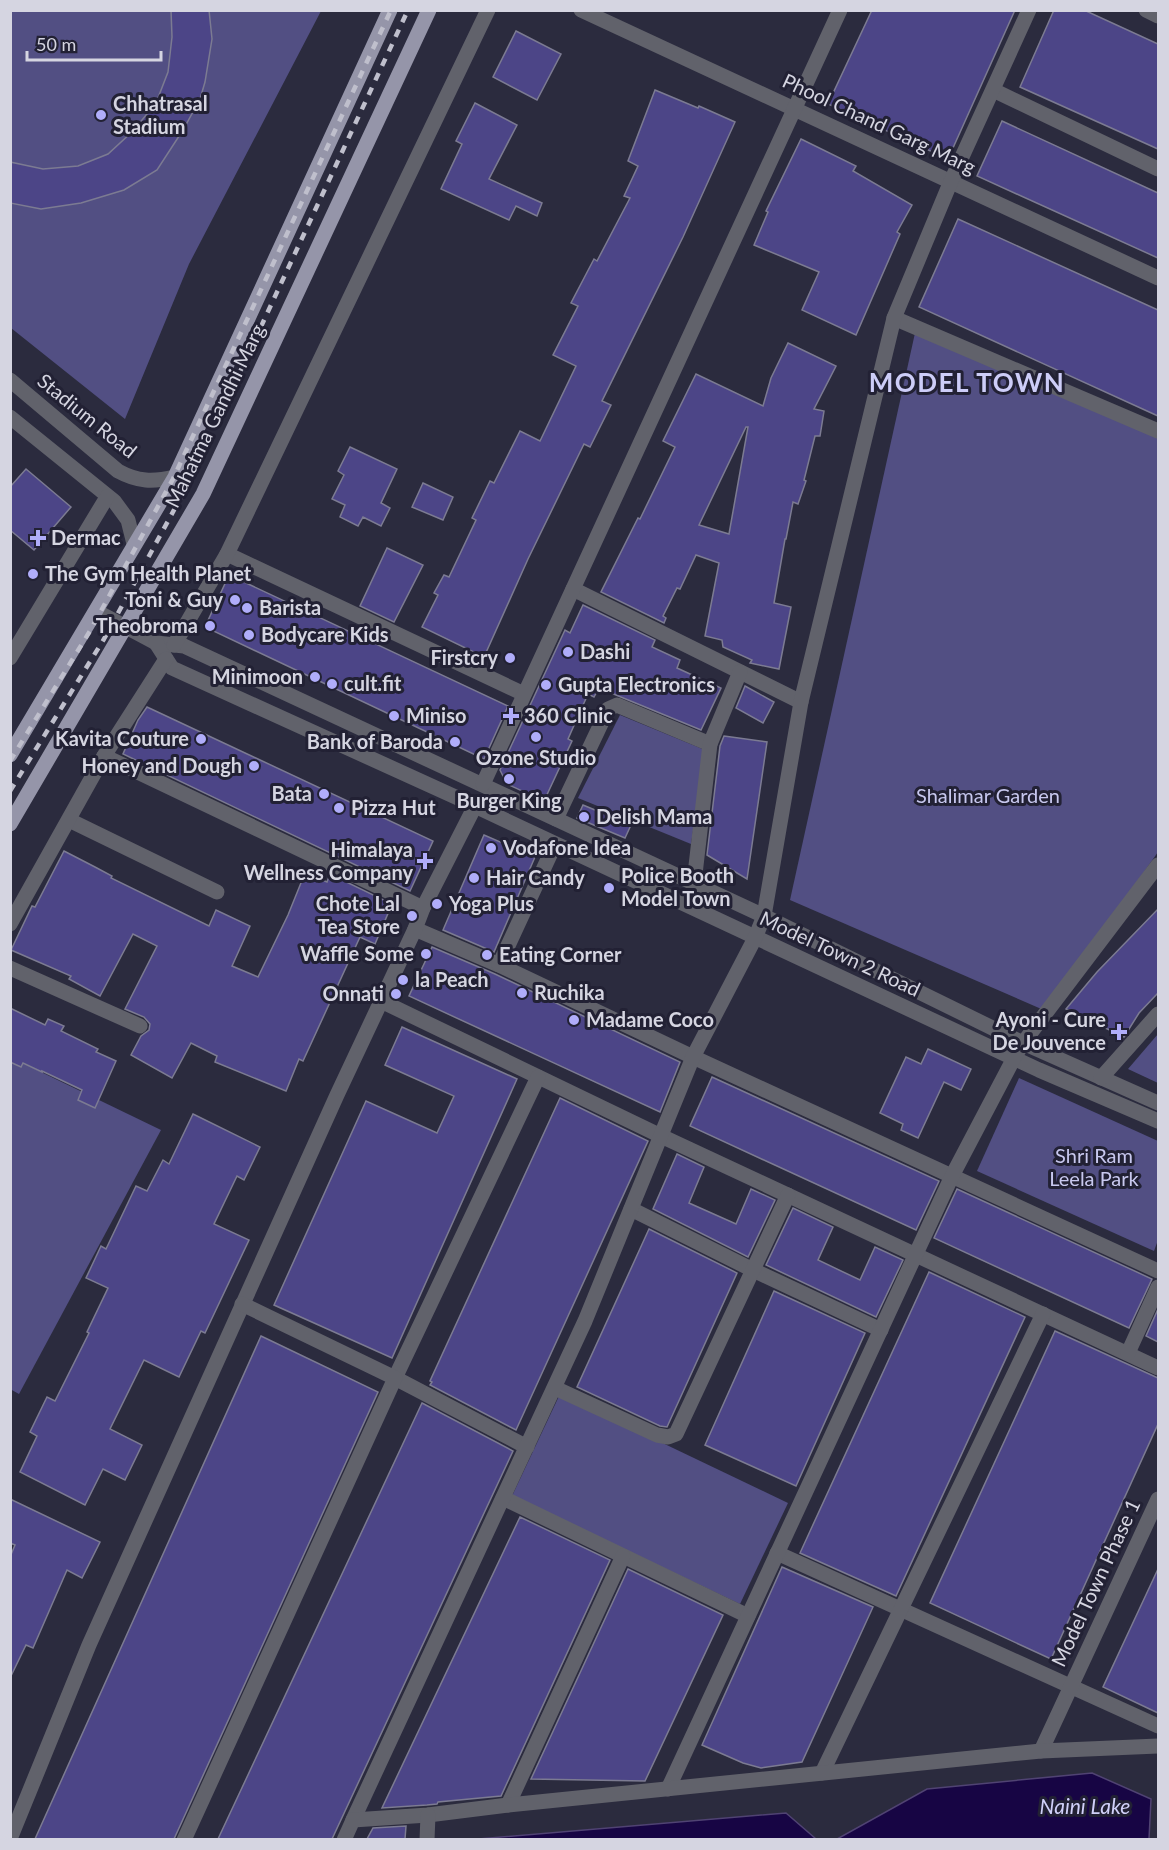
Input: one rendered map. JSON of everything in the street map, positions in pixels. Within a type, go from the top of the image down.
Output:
[{"type":"main road","name":"Mahatma Gandhi Marg","points":[[10,755],[175,477],[390,10]]},
{"type":"main road","name":"Mahatma Gandhi Marg","points":[[10,824],[203,494],[429,10]]},
{"type":"street","points":[[174,645],[227,554],[488,10]]},
{"type":"street","name":"Phool Chand Garg Marg","points":[[581,10],[1158,278]]},
{"type":"street","points":[[483,784],[840,10]]},
{"type":"street","points":[[344,1839],[585,1321],[693,1057],[755,938],[764,916],[801,702],[894,318],[951,181],[1029,10]]},
{"type":"street","points":[[1146,10],[1158,16]]},
{"type":"street","points":[[993,90],[1158,169]]},
{"type":"street","points":[[894,318],[1158,431]]},
{"type":"street","name":"Stadium Road","points":[[10,380],[118,471],[131,478],[153,482],[175,477]]},
{"type":"street","points":[[10,417],[120,508],[128,520],[134,544]]},
{"type":"street","points":[[10,658],[107,497]]},
{"type":"street","points":[[227,554],[524,694]]},
{"type":"street","points":[[573,589],[801,702]]},
{"type":"street","points":[[96,610],[153,642]]},
{"type":"street","name":"Model Town 2 Road","points":[[153,642],[184,646],[764,916],[1023,1043],[1158,1102]]},
{"type":"street","name":"Model Town 2 Road","points":[[153,642],[172,668],[475,806],[1014,1058],[1158,1121]]},
{"type":"street","points":[[10,924],[104,756],[166,659]]},
{"type":"street","points":[[694,883],[710,744],[740,672]]},
{"type":"street","points":[[556,819],[608,709],[617,705],[710,744]]},
{"type":"street","points":[[104,756],[423,908]]},
{"type":"street","points":[[10,1839],[89,1645],[242,1304],[423,908],[475,806]]},
{"type":"street","points":[[69,820],[217,892]]},
{"type":"street","points":[[499,965],[555,844]]},
{"type":"street","points":[[668,1789],[952,1176],[1014,1058],[1158,865]]},
{"type":"street","points":[[415,929],[499,965],[1158,1271]]},
{"type":"street","points":[[10,968],[140,1026]]},
{"type":"street","points":[[381,1000],[661,1136],[1158,1368]]},
{"type":"street","points":[[1101,1078],[1158,1014]]},
{"type":"street","points":[[184,1839],[395,1378],[538,1077]]},
{"type":"street","points":[[555,1388],[657,1435],[668,1437],[676,1434],[788,1195]]},
{"type":"street","points":[[631,1209],[880,1330]]},
{"type":"street","points":[[1128,1353],[1158,1287]]},
{"type":"street","points":[[242,1304],[395,1378],[527,1447]]},
{"type":"street","points":[[822,1773],[1043,1314]]},
{"type":"street","points":[[503,1498],[748,1616]]},
{"type":"street","name":"Model Town Phase 1","points":[[1041,1751],[1158,1499]]},
{"type":"street","points":[[777,1553],[1158,1725]]},
{"type":"street","points":[[507,1805],[623,1556]]},
{"type":"street","points":[[353,1820],[428,1815],[1041,1751],[1158,1746]]},
{"type":"street","points":[[427,1839],[428,1815]]},
{"type":"green space","points":[[10,11],[321,11],[189,264],[125,419],[11,328]]},
{"type":"green space","name":"Shalimar Garden","points":[[915,333],[1158,435],[1158,852],[1046,1011],[790,900]]},
{"type":"green space","points":[[620,715],[705,750],[691,844],[578,798]]},
{"type":"green space","points":[[1158,1034],[1158,1083],[1128,1069]]},
{"type":"green space","points":[[10,1057],[161,1130],[19,1394],[10,1389]]},
{"type":"green space","name":"Shri Ram Leela Park","points":[[1019,1078],[1158,1141],[1158,1240],[1154,1251],[977,1171]]},
{"type":"green space","points":[[560,1394],[788,1503],[740,1604],[512,1496]]},
{"type":"water","name":"Naini Lake","points":[[1092,1773],[1151,1799],[1149,1839],[837,1839],[927,1789]]},
{"type":"water","points":[[786,1813],[816,1839],[478,1839]]},
{"type":"building","points":[[171,10],[209,10],[212,39],[200,99],[157,170],[124,190],[81,203],[41,209],[10,203],[10,162],[43,169],[78,166],[108,154],[133,131],[156,103],[168,72],[172,37]]},
{"type":"building","points":[[872,10],[1015,10],[948,159],[828,104]]},
{"type":"building","points":[[1054,10],[1084,10],[1158,44],[1158,149],[1020,87]]},
{"type":"building","points":[[516,31],[561,54],[537,100],[493,77]]},
{"type":"building","points":[[655,90],[735,122],[683,237],[602,401],[611,405],[590,447],[584,444],[528,559],[484,657],[422,627],[438,595],[434,593],[444,575],[449,577],[476,520],[472,518],[490,481],[494,483],[520,431],[540,441],[576,366],[553,355],[578,306],[571,303],[594,259],[597,261],[630,198],[624,196],[638,166],[628,161]]},
{"type":"building","points":[[475,103],[517,125],[489,179],[542,203],[537,216],[516,206],[509,220],[441,189],[462,144],[456,141]]},
{"type":"building","points":[[1002,121],[1158,193],[1158,258],[977,176]]},
{"type":"building","points":[[801,139],[856,166],[853,171],[912,205],[897,232],[900,234],[856,335],[802,310],[819,272],[754,245],[768,212],[766,211]]},
{"type":"building","points":[[958,219],[1158,310],[1158,416],[919,307]]},
{"type":"building","points":[[788,343],[836,366],[814,409],[824,411],[820,436],[815,436],[804,480],[806,481],[798,504],[793,502],[785,539],[774,603],[791,607],[779,669],[750,663],[752,660],[723,647],[722,640],[705,636],[719,563],[696,555],[680,589],[677,588],[663,616],[666,618],[664,623],[601,592],[675,447],[663,441],[696,374],[763,406],[771,378]],"holes":[[[746,427],[748,427],[729,534],[699,525]]]},
{"type":"building","points":[[350,447],[397,469],[381,503],[390,508],[381,526],[363,517],[358,526],[340,517],[345,505],[332,499],[344,475],[338,471]]},
{"type":"building","points":[[26,469],[71,507],[34,550],[10,530],[10,487]]},
{"type":"building","points":[[423,483],[453,497],[443,520],[412,507]]},
{"type":"building","points":[[387,548],[423,565],[394,622],[360,606]]},
{"type":"building","points":[[229,575],[508,706],[484,759],[205,627]]},
{"type":"building","points":[[583,605],[655,640],[652,647],[680,660],[677,668],[721,688],[701,730],[599,688],[594,697],[588,694],[568,739],[572,741],[544,801],[507,784],[500,770],[565,630],[570,633]]},
{"type":"building","points":[[745,686],[774,702],[763,723],[736,708]]},
{"type":"building","points":[[147,707],[433,841],[410,891],[123,754],[138,720]]},
{"type":"building","points":[[724,736],[767,742],[747,879],[707,855],[720,746]]},
{"type":"building","points":[[583,805],[631,825],[625,838],[577,818]]},
{"type":"building","points":[[484,835],[535,857],[494,952],[443,930]]},
{"type":"building","points":[[64,851],[112,876],[111,878],[209,926],[216,910],[250,926],[232,966],[258,977],[288,915],[305,873],[327,882],[330,874],[392,904],[375,944],[360,937],[303,1061],[299,1059],[286,1091],[215,1062],[217,1056],[191,1043],[172,1078],[131,1055],[141,1036],[149,1030],[150,1024],[144,1017],[125,1009],[157,946],[133,934],[100,996],[69,979],[71,976],[11,950],[32,906],[35,907]]},
{"type":"building","points":[[1158,909],[1158,993],[1139,1013],[1124,1037],[1066,1009],[1097,972]]},
{"type":"building","points":[[432,947],[495,974],[680,1062],[660,1112],[409,996]]},
{"type":"building","points":[[10,1008],[45,1025],[48,1019],[64,1026],[61,1031],[98,1049],[96,1052],[116,1061],[95,1108],[78,1100],[82,1090],[23,1063],[21,1067],[10,1062]]},
{"type":"building","points":[[402,1027],[517,1079],[392,1358],[274,1305],[366,1101],[437,1133],[454,1096],[385,1065]]},
{"type":"building","points":[[928,1049],[971,1069],[961,1090],[944,1082],[918,1138],[901,1130],[903,1124],[880,1113],[906,1057],[921,1064]]},
{"type":"building","points":[[712,1077],[939,1181],[916,1230],[690,1126]]},
{"type":"building","points":[[560,1098],[648,1141],[516,1430],[430,1385],[432,1382],[430,1381]]},
{"type":"building","points":[[193,1114],[260,1147],[244,1180],[237,1176],[214,1224],[249,1240],[205,1333],[201,1331],[179,1377],[144,1360],[110,1429],[142,1445],[125,1480],[103,1469],[85,1505],[20,1472],[37,1436],[30,1432],[47,1397],[55,1401],[89,1333],[87,1332],[108,1288],[86,1278],[101,1246],[106,1249],[136,1186],[147,1191],[163,1160],[169,1164]]},
{"type":"building","points":[[677,1154],[704,1167],[689,1203],[736,1224],[751,1189],[775,1200],[748,1257],[653,1209]]},
{"type":"building","points":[[957,1189],[1152,1279],[1129,1328],[934,1238]]},
{"type":"building","points":[[793,1208],[833,1227],[818,1260],[860,1280],[875,1247],[903,1260],[876,1317],[766,1265]]},
{"type":"building","points":[[649,1229],[737,1273],[667,1427],[660,1426],[577,1387]]},
{"type":"building","points":[[929,1272],[1025,1317],[896,1596],[800,1553]]},
{"type":"building","points":[[774,1291],[865,1333],[796,1486],[705,1445]]},
{"type":"building","points":[[1158,1309],[1158,1342],[1146,1336]]},
{"type":"building","points":[[1055,1331],[1158,1378],[1158,1424],[1051,1659],[930,1603]]},
{"type":"building","points":[[261,1336],[378,1392],[174,1839],[35,1839]]},
{"type":"building","points":[[422,1403],[513,1451],[332,1839],[218,1839]]},
{"type":"building","points":[[10,1499],[100,1542],[82,1578],[67,1570],[33,1648],[26,1645],[10,1678],[10,1557],[15,1545],[10,1543]]},
{"type":"building","points":[[520,1517],[610,1560],[501,1796],[382,1808]]},
{"type":"building","points":[[782,1567],[873,1607],[802,1762],[761,1768],[743,1763],[702,1745]]},
{"type":"building","points":[[628,1569],[723,1615],[645,1781],[531,1779]]},
{"type":"building","points":[[1158,1569],[1158,1713],[1103,1687]]},
{"type":"building","points":[[406,1826],[405,1839],[367,1839],[373,1828]]},
{"type":"railway","points":[[10,761],[90,631],[173,479],[391,10]]},
{"type":"railway","points":[[10,791],[104,639],[187,486],[408,10]]},
{"type":"place","name":"Chhatrasal Stadium","points":[[101,115]]},
{"type":"place","name":"Dermac","points":[[38,538]]},
{"type":"place","name":"The Gym Health Planet","points":[[33,574]]},
{"type":"place","name":"Toni & Guy","points":[[235,600]]},
{"type":"place","name":"Barista","points":[[247,608]]},
{"type":"place","name":"Theobroma","points":[[210,626]]},
{"type":"place","name":"Bodycare Kids","points":[[249,635]]},
{"type":"place","name":"Dashi","points":[[568,652]]},
{"type":"place","name":"Firstcry","points":[[510,658]]},
{"type":"place","name":"Minimoon","points":[[315,677]]},
{"type":"place","name":"cult.fit","points":[[332,684]]},
{"type":"place","name":"Gupta Electronics","points":[[546,685]]},
{"type":"place","name":"Miniso","points":[[394,716]]},
{"type":"place","name":"360 Clinic","points":[[511,716]]},
{"type":"place","name":"Ozone Studio","points":[[536,737]]},
{"type":"place","name":"Kavita Couture","points":[[201,739]]},
{"type":"place","name":"Bank of Baroda","points":[[455,742]]},
{"type":"place","name":"Honey and Dough","points":[[254,766]]},
{"type":"place","name":"Burger King","points":[[509,779]]},
{"type":"place","name":"Bata","points":[[324,794]]},
{"type":"place","name":"Pizza Hut","points":[[339,808]]},
{"type":"place","name":"Delish Mama","points":[[584,817]]},
{"type":"place","name":"Vodafone Idea","points":[[491,848]]},
{"type":"place","name":"Himalaya Wellness Company","points":[[425,861]]},
{"type":"place","name":"Hair Candy","points":[[474,878]]},
{"type":"place","name":"Police Booth Model Town","points":[[609,888]]},
{"type":"place","name":"Yoga Plus","points":[[437,904]]},
{"type":"place","name":"Chote Lal Tea Store","points":[[412,916]]},
{"type":"place","name":"Waffle Some","points":[[426,954]]},
{"type":"place","name":"Eating Corner","points":[[487,955]]},
{"type":"place","name":"la Peach","points":[[403,980]]},
{"type":"place","name":"Ruchika","points":[[522,993]]},
{"type":"place","name":"Onnati","points":[[396,994]]},
{"type":"place","name":"Madame Coco","points":[[574,1020]]},
{"type":"place","name":"Ayoni - Cure De Jouvence","points":[[1119,1032]]},
{"type":"district","name":"MODEL TOWN","points":[[967,383]]}]
